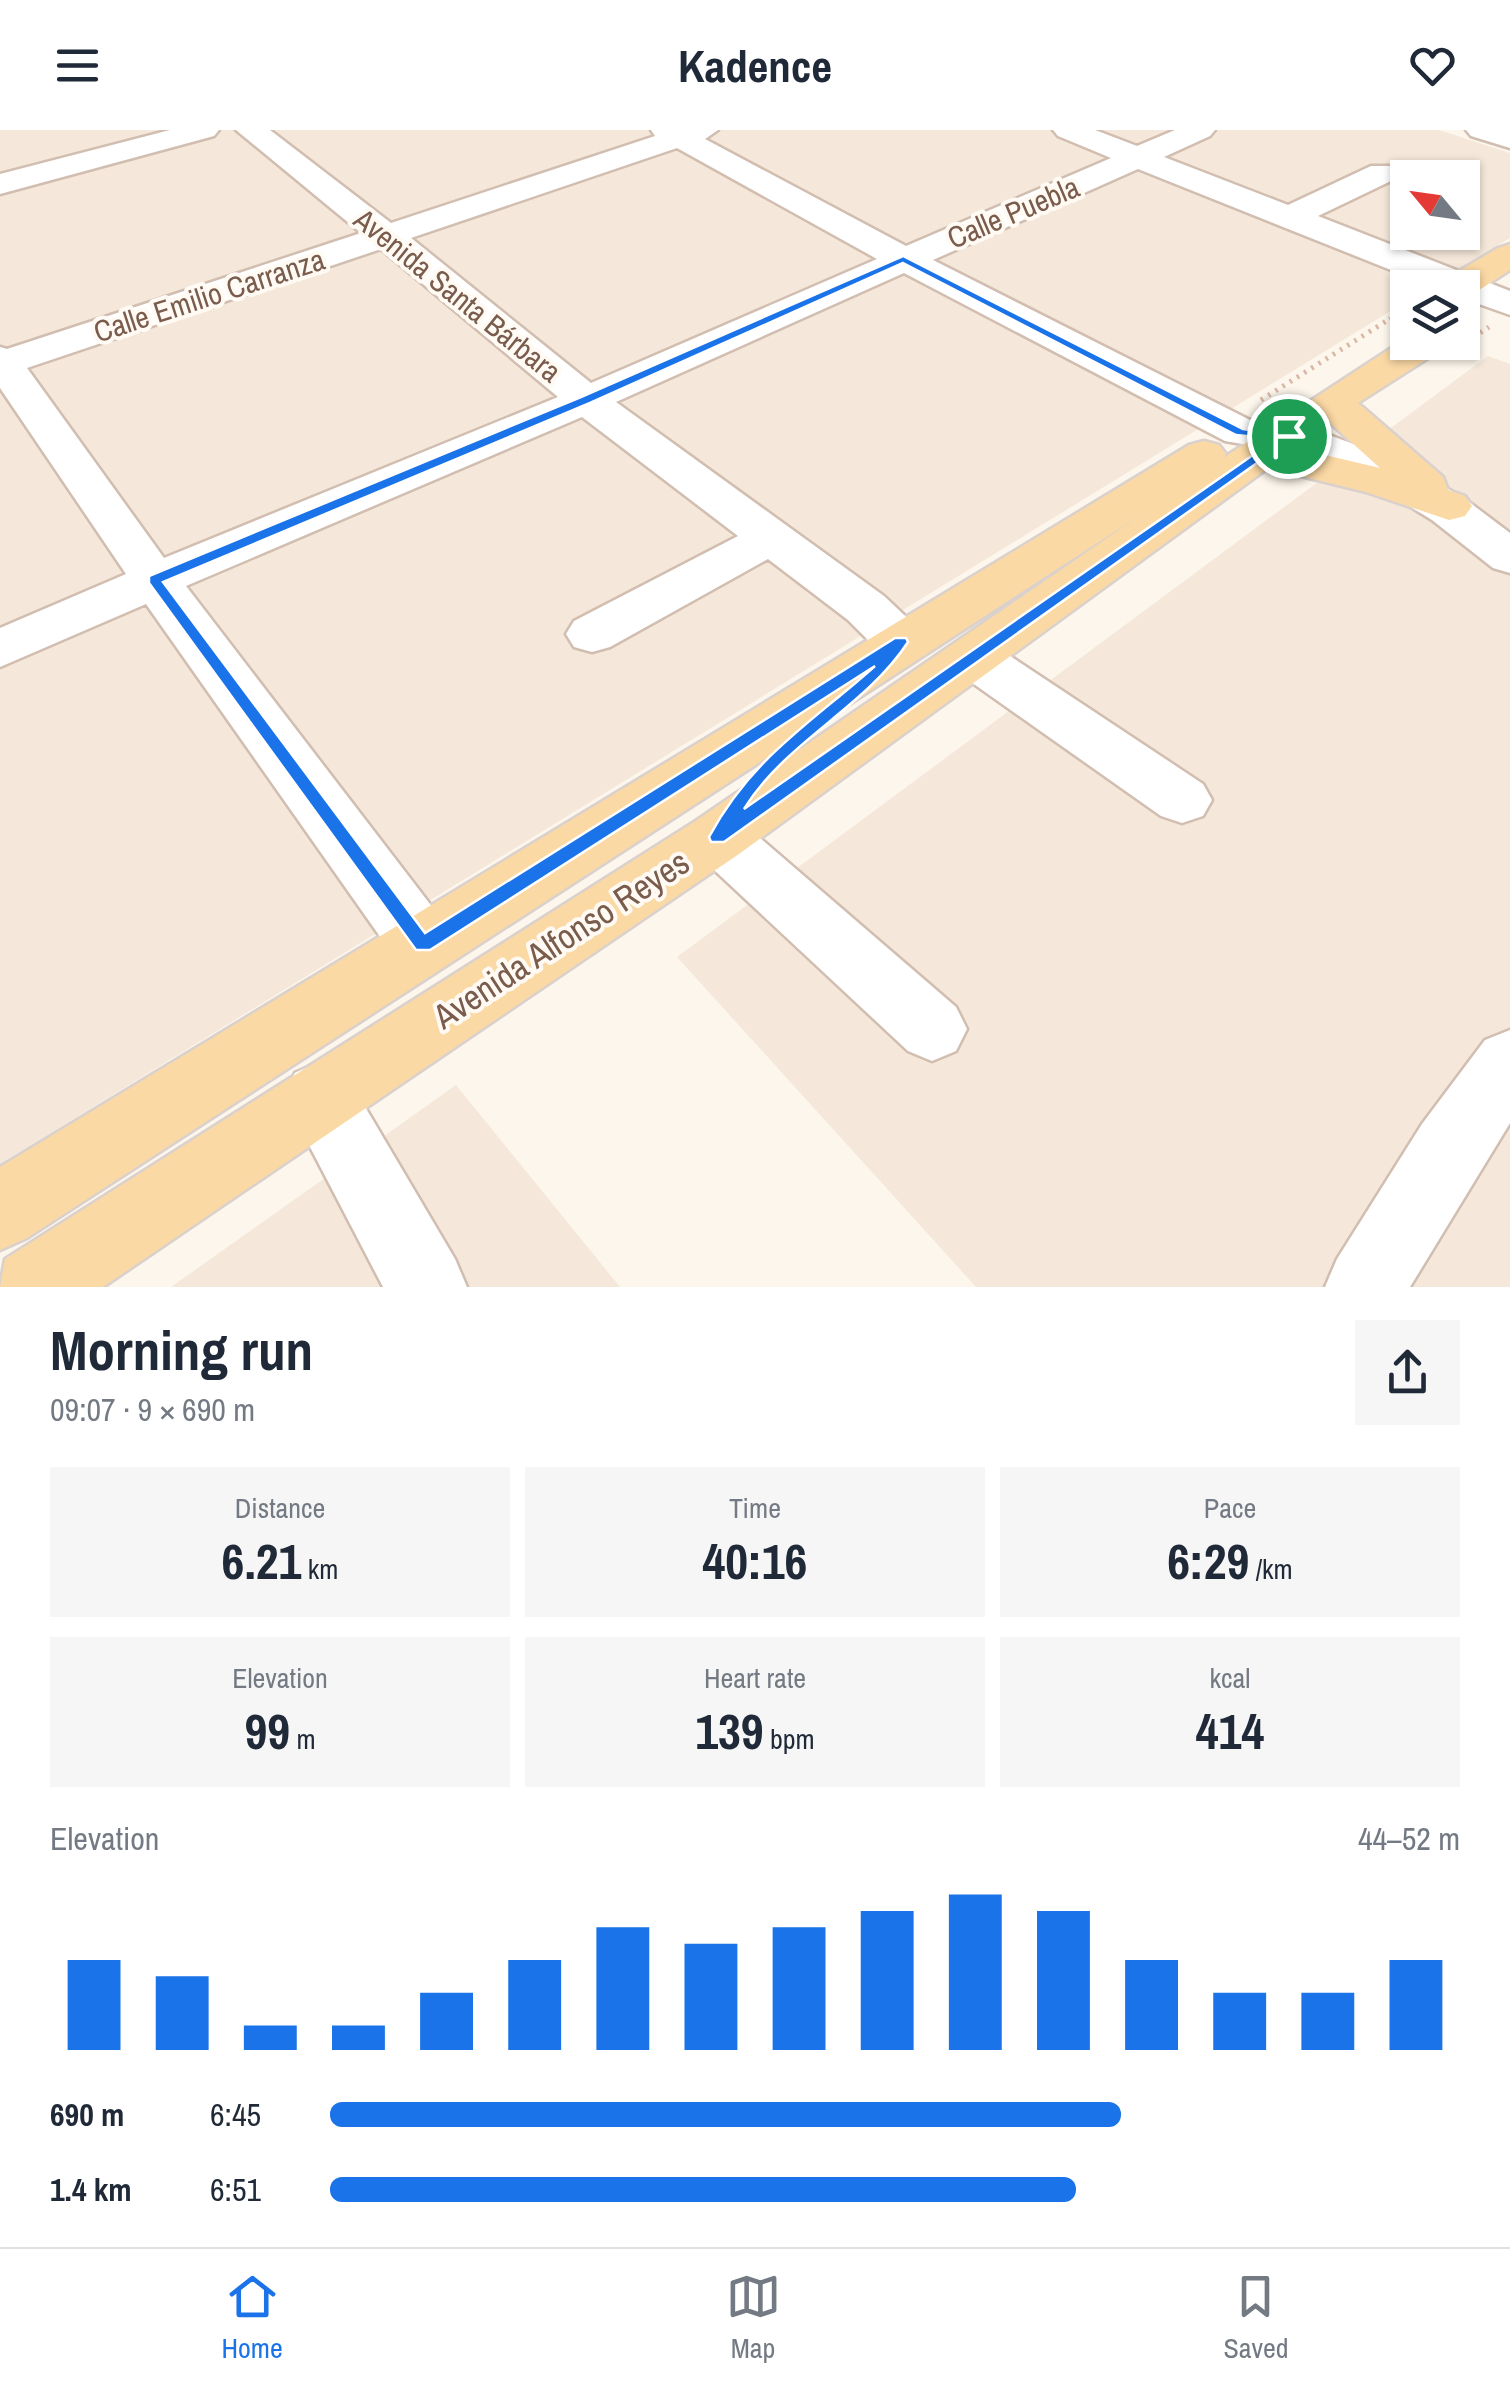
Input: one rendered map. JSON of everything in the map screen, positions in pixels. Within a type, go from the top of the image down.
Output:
[{"type":"main road","points":[[1483,297],[1510,254]]},
{"type":"main road","name":"Avenida Alfonso Reyes","points":[[33,1287],[718,837],[974,657],[1264,441],[1390,336]]},
{"type":"main road","name":"Avenida Alfonso Reyes","points":[[0,1211],[900,642],[1264,441],[1398,360]]},
{"type":"main road","points":[[1332,402],[1450,506]]},
{"type":"main road","points":[[1264,441],[1450,506]]},
{"type":"main road","points":[[718,837],[741,798],[766,768],[804,731],[880,671],[900,642]]},
{"type":"street","points":[[0,184],[204,130]]},
{"type":"street","name":"Avenida Santa Bárbara","points":[[251,130],[388,236],[586,400],[866,608],[900,642]]},
{"type":"street","points":[[1068,130],[1483,297]]},
{"type":"street","name":"Calle Puebla","points":[[0,649],[154,580],[586,400],[1200,130]]},
{"type":"street","points":[[1481,130],[1510,139]]},
{"type":"street","points":[[683,132],[903,259],[1264,441]]},
{"type":"street","name":"Calle Emilio Carranza","points":[[1,362],[388,236],[683,132]]},
{"type":"street","points":[[1290,218],[1382,173]]},
{"type":"street","points":[[1,362],[154,580],[423,944]]},
{"type":"street","points":[[1450,506],[1510,557]]},
{"type":"street","points":[[592,634],[770,538]]},
{"type":"street","points":[[974,657],[1182,800]]},
{"type":"street","points":[[718,837],[932,1029]]},
{"type":"street","points":[[1365,1287],[1448,1150],[1510,1063]]},
{"type":"street","points":[[320,1097],[427,1287]]},
{"type":"shaded area","points":[[0,130],[1439,130],[1510,153],[1510,238],[1458,270],[1390,270],[1390,311],[0,1164]]},
{"type":"shaded area","points":[[1488,356],[1510,364],[1510,1287],[976,1287],[677,957]]},
{"type":"shaded area","points":[[456,1085],[620,1287],[171,1287]]},
{"type":"route","points":[[903,259],[1240,432],[1289,436],[718,837],[741,798],[766,768],[804,731],[880,671],[900,642],[423,944],[154,580],[586,400],[903,259]]}]
